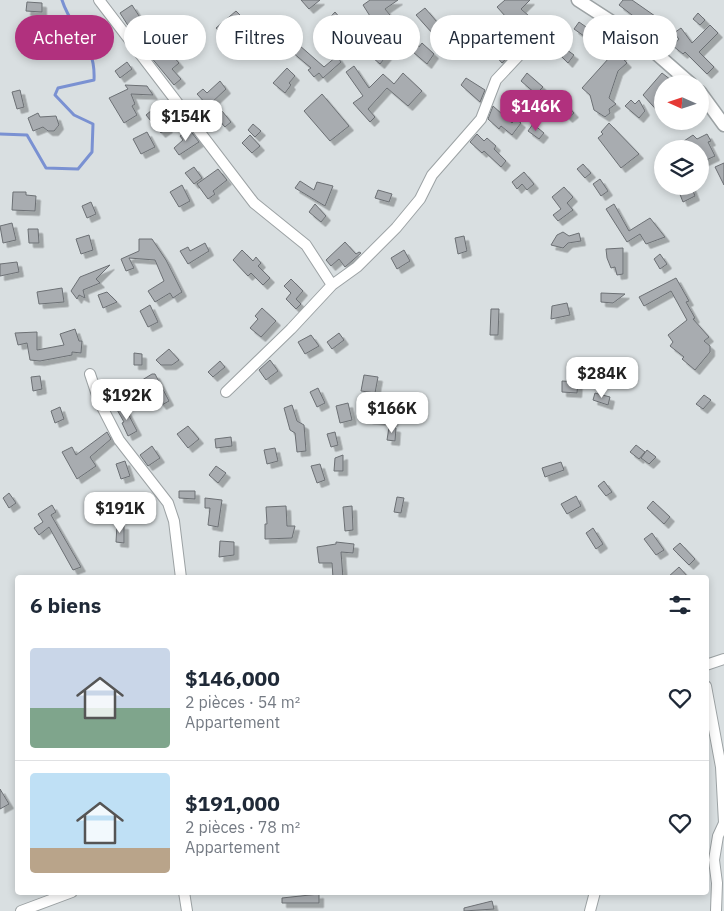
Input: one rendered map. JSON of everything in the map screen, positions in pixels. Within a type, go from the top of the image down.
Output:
[{"type":"main road","points":[[578,0],[643,42],[681,75]]},
{"type":"main road","points":[[709,104],[724,125]]},
{"type":"street","points":[[99,0],[254,202],[306,245],[332,285]]},
{"type":"street","points":[[226,392],[332,285],[357,268],[420,199],[432,175],[481,119],[496,80],[515,60]]},
{"type":"street","points":[[90,374],[99,401],[119,440],[168,503],[174,521],[181,575]]},
{"type":"street","points":[[709,664],[724,659]]},
{"type":"street","points":[[709,702],[721,766],[724,826],[718,836],[714,860],[718,883],[716,911]]},
{"type":"street","points":[[21,911],[64,895]]},
{"type":"street","points":[[185,895],[188,911]]},
{"type":"street","points":[[590,911],[594,895]]},
{"type":"building","points":[[301,0],[320,0],[309,9]]},
{"type":"building","points":[[370,0],[398,0],[385,9],[390,15],[369,15],[363,5]]},
{"type":"building","points":[[505,0],[530,0],[521,9],[528,15],[504,15],[497,7]]},
{"type":"building","points":[[623,0],[632,0],[654,15],[632,15],[619,5]]},
{"type":"building","points":[[27,2],[42,3],[42,12],[26,11]]},
{"type":"building","points":[[132,5],[138,15],[124,15],[124,19],[120,13]]},
{"type":"building","points":[[425,8],[431,15],[430,31],[420,19],[420,15],[416,15]]},
{"type":"building","points":[[236,11],[240,15],[231,15]]},
{"type":"building","points":[[698,13],[705,20],[700,25],[693,19]]},
{"type":"building","points":[[579,22],[583,25],[583,35],[574,29]]},
{"type":"building","points":[[710,25],[718,33],[699,52],[714,67],[707,74],[685,52],[683,54],[677,49],[677,41],[679,39],[677,31],[681,28],[692,43]]},
{"type":"building","points":[[422,43],[430,50],[430,60],[427,64],[420,58],[420,46]]},
{"type":"building","points":[[303,49],[313,57],[313,60],[316,60],[324,67],[332,60],[340,60],[341,62],[323,78],[319,73],[314,77],[308,70],[311,68],[302,60]]},
{"type":"building","points":[[153,60],[176,60],[179,63],[172,69],[181,79],[174,85]]},
{"type":"building","points":[[375,60],[383,60],[380,64]]},
{"type":"building","points":[[607,60],[624,60],[627,63],[618,71],[609,98],[616,104],[609,109],[610,113],[605,117],[594,110],[590,95],[582,88]]},
{"type":"building","points":[[127,62],[132,69],[120,78],[115,71]]},
{"type":"building","points":[[354,66],[369,88],[383,74],[394,84],[403,73],[422,91],[408,106],[387,88],[368,109],[375,117],[370,122],[353,103],[363,96],[346,72]]},
{"type":"building","points":[[287,68],[295,76],[289,83],[291,85],[285,93],[273,83]]},
{"type":"building","points":[[527,73],[543,87],[536,94],[521,81]]},
{"type":"building","points":[[466,78],[485,90],[480,102],[461,85]]},
{"type":"building","points":[[220,81],[226,89],[208,106],[197,94],[203,89],[207,93]]},
{"type":"building","points":[[654,82],[654,107],[643,95]]},
{"type":"building","points":[[125,85],[147,86],[153,95],[131,94],[135,104],[132,106],[137,115],[124,123],[109,98],[128,89]]},
{"type":"building","points":[[20,90],[24,107],[17,109],[12,92]]},
{"type":"building","points":[[322,94],[349,126],[330,141],[304,111]]},
{"type":"building","points":[[536,94],[545,105],[540,110],[531,99]]},
{"type":"building","points":[[631,100],[635,104],[639,100],[645,111],[639,118],[625,106]]},
{"type":"building","points":[[564,102],[574,113],[568,118],[558,107]]},
{"type":"building","points":[[493,106],[512,123],[516,119],[521,123],[512,135],[501,126],[499,129],[488,119]]},
{"type":"building","points":[[152,110],[168,128],[161,133],[146,115]]},
{"type":"building","points":[[222,111],[231,122],[225,127],[216,117]]},
{"type":"building","points":[[38,113],[40,117],[56,116],[59,125],[54,131],[48,131],[43,127],[33,131],[28,118]]},
{"type":"building","points":[[609,123],[639,154],[621,168],[598,138],[603,134],[601,132]]},
{"type":"building","points":[[253,124],[261,131],[255,137],[248,130]]},
{"type":"building","points":[[533,124],[544,133],[539,139],[528,131]]},
{"type":"building","points":[[189,129],[199,142],[179,155],[174,148],[183,140],[180,136]]},
{"type":"building","points":[[147,132],[155,147],[141,154],[133,139]]},
{"type":"building","points":[[477,134],[484,141],[487,138],[496,146],[494,149],[506,161],[501,167],[484,151],[482,153],[470,142]]},
{"type":"building","points":[[707,134],[711,141],[686,140],[693,135],[697,139]]},
{"type":"building","points":[[250,135],[260,146],[252,153],[242,143]]},
{"type":"building","points":[[709,144],[715,156],[709,159]]},
{"type":"building","points":[[724,163],[724,185],[715,167]]},
{"type":"building","points":[[583,164],[591,173],[585,178],[577,169]]},
{"type":"building","points":[[194,167],[202,178],[194,184],[185,173]]},
{"type":"building","points":[[218,169],[227,180],[213,191],[215,194],[208,199],[197,184]]},
{"type":"building","points":[[524,172],[534,184],[527,190],[522,184],[517,189],[512,182]]},
{"type":"building","points":[[600,179],[608,191],[601,196],[593,184]]},
{"type":"building","points":[[300,181],[314,190],[317,182],[333,186],[325,206],[295,188]]},
{"type":"building","points":[[182,185],[190,201],[179,207],[170,192]]},
{"type":"building","points":[[564,187],[573,197],[567,203],[573,210],[558,221],[553,215],[561,209],[552,197]]},
{"type":"building","points":[[378,190],[392,194],[389,202],[375,198]]},
{"type":"building","points":[[13,192],[26,192],[26,195],[36,196],[35,211],[12,210]]},
{"type":"building","points":[[680,195],[695,195],[695,196],[683,202]]},
{"type":"building","points":[[91,202],[96,214],[87,218],[82,206]]},
{"type":"building","points":[[315,204],[326,216],[321,222],[309,212]]},
{"type":"building","points":[[614,204],[629,231],[650,218],[665,237],[646,244],[640,234],[627,242],[606,209]]},
{"type":"building","points":[[12,223],[16,240],[3,243],[0,226]]},
{"type":"building","points":[[28,229],[38,229],[39,243],[29,243]]},
{"type":"building","points":[[563,232],[569,236],[579,233],[581,241],[568,243],[563,248],[551,245],[557,235]]},
{"type":"building","points":[[89,235],[93,250],[81,254],[76,239]]},
{"type":"building","points":[[464,236],[467,251],[458,254],[455,238]]},
{"type":"building","points":[[139,239],[152,239],[166,260],[182,292],[173,298],[170,293],[155,302],[148,291],[164,281],[155,260],[129,258],[134,268],[126,271],[121,259],[139,251]]},
{"type":"building","points":[[345,242],[356,254],[361,253],[345,267],[339,259],[331,266],[326,260]]},
{"type":"building","points":[[205,243],[209,251],[188,264],[180,251],[188,247],[190,251]]},
{"type":"building","points":[[623,248],[623,274],[617,275],[615,267],[611,268],[606,249]]},
{"type":"building","points":[[242,250],[253,261],[256,257],[261,263],[258,266],[270,278],[263,285],[251,273],[248,276],[233,260]]},
{"type":"building","points":[[404,250],[410,261],[397,269],[391,258]]},
{"type":"building","points":[[660,254],[667,264],[660,269],[654,259]]},
{"type":"building","points":[[17,262],[19,272],[0,276],[0,264]]},
{"type":"building","points":[[110,265],[96,279],[100,283],[83,290],[85,298],[79,295],[77,299],[71,291],[80,277]]},
{"type":"building","points":[[676,278],[689,301],[686,302],[695,318],[693,319],[709,337],[704,341],[710,346],[710,352],[695,370],[682,359],[684,357],[670,346],[673,342],[668,335],[687,320],[671,291],[644,306],[639,297]]},
{"type":"building","points":[[291,279],[303,291],[296,299],[301,304],[296,309],[286,299],[291,293],[284,286]]},
{"type":"building","points":[[62,288],[64,302],[39,304],[37,292]]},
{"type":"building","points":[[107,292],[117,302],[103,308],[98,295]]},
{"type":"building","points":[[601,293],[625,294],[613,303],[601,302]]},
{"type":"building","points":[[567,303],[570,315],[551,319],[552,306]]},
{"type":"building","points":[[150,305],[158,322],[148,327],[140,311]]},
{"type":"building","points":[[262,308],[276,321],[261,337],[250,328],[258,319],[255,316]]},
{"type":"building","points":[[491,309],[499,309],[498,335],[490,335]]},
{"type":"building","points":[[75,329],[79,341],[82,341],[81,353],[72,352],[72,355],[40,361],[30,360],[27,343],[18,345],[15,333],[37,332],[37,350],[64,345],[60,334]]},
{"type":"building","points":[[339,333],[344,340],[332,349],[327,342]]},
{"type":"building","points":[[311,335],[319,346],[305,354],[298,342]]},
{"type":"building","points":[[169,349],[179,360],[172,365],[161,365],[156,360]]},
{"type":"building","points":[[134,353],[142,354],[142,365],[134,365]]},
{"type":"building","points":[[270,360],[278,371],[266,380],[259,370]]},
{"type":"building","points":[[220,361],[225,367],[213,377],[208,372]]},
{"type":"building","points":[[155,374],[169,401],[162,405],[147,386],[120,394],[117,385],[133,380],[134,385]]},
{"type":"building","points":[[364,375],[378,377],[375,393],[361,391]]},
{"type":"building","points":[[40,376],[42,389],[33,391],[31,377]]},
{"type":"building","points":[[562,381],[578,382],[577,393],[562,392]]},
{"type":"building","points":[[318,388],[325,403],[317,407],[310,392]]},
{"type":"building","points":[[595,393],[610,397],[608,405],[593,400]]},
{"type":"building","points":[[384,394],[393,394],[393,422],[368,419],[368,411],[384,412]]},
{"type":"building","points":[[704,395],[711,400],[703,409],[696,404]]},
{"type":"building","points":[[348,403],[352,420],[340,423],[336,406]]},
{"type":"building","points":[[123,404],[137,431],[128,436],[122,423],[124,422],[116,408]]},
{"type":"building","points":[[292,405],[297,421],[304,425],[306,451],[297,452],[295,433],[290,430],[284,408]]},
{"type":"building","points":[[60,407],[64,419],[55,423],[51,411]]},
{"type":"building","points":[[188,426],[199,439],[188,448],[177,434]]},
{"type":"building","points":[[389,427],[396,428],[395,441],[387,440]]},
{"type":"building","points":[[107,432],[111,439],[90,457],[96,466],[77,479],[62,452],[72,447],[76,455]]},
{"type":"building","points":[[335,432],[338,445],[331,447],[327,434]]},
{"type":"building","points":[[231,437],[232,446],[216,448],[215,439]]},
{"type":"building","points":[[636,445],[645,452],[639,459],[630,452]]},
{"type":"building","points":[[152,446],[160,458],[148,466],[140,455]]},
{"type":"building","points":[[275,448],[278,461],[267,464],[264,450]]},
{"type":"building","points":[[647,450],[656,457],[649,464],[641,458]]},
{"type":"building","points":[[343,455],[343,471],[334,471],[335,458]]},
{"type":"building","points":[[125,461],[130,476],[121,479],[116,464]]},
{"type":"building","points":[[561,462],[564,470],[545,477],[542,468]]},
{"type":"building","points":[[320,464],[325,480],[317,483],[311,466]]},
{"type":"building","points":[[216,466],[226,473],[218,483],[209,475]]},
{"type":"building","points":[[604,481],[612,492],[606,496],[598,486]]},
{"type":"building","points":[[179,491],[195,491],[195,499],[179,498]]},
{"type":"building","points":[[9,493],[16,503],[9,508],[3,498]]},
{"type":"building","points":[[576,496],[581,506],[567,514],[561,504]]},
{"type":"building","points":[[397,497],[404,498],[401,513],[394,512]]},
{"type":"building","points":[[205,498],[222,500],[218,527],[208,525],[210,508],[205,508]]},
{"type":"building","points":[[653,501],[670,517],[664,524],[647,508]]},
{"type":"building","points":[[105,504],[108,511],[93,518],[90,511]]},
{"type":"building","points":[[52,505],[56,512],[51,515],[81,567],[73,570],[49,527],[39,535],[34,528],[43,522],[38,514]]},
{"type":"building","points":[[286,506],[287,526],[295,526],[292,538],[265,539],[265,524],[267,524],[266,507]]},
{"type":"building","points":[[352,506],[353,530],[345,531],[343,507]]},
{"type":"building","points":[[117,525],[124,525],[124,543],[116,542]]},
{"type":"building","points":[[593,528],[603,544],[596,549],[586,533]]},
{"type":"building","points":[[652,533],[664,550],[656,555],[644,539]]},
{"type":"building","points":[[220,541],[234,542],[234,555],[219,557]]},
{"type":"building","points":[[336,542],[354,544],[353,553],[341,552],[343,575],[333,575],[332,563],[319,563],[317,547],[336,544]]},
{"type":"building","points":[[680,543],[695,559],[689,565],[673,549]]},
{"type":"building","points":[[679,567],[686,575],[670,575]]},
{"type":"building","points":[[0,789],[9,804],[0,809]]},
{"type":"building","points":[[319,895],[319,903],[282,903],[282,898]]},
{"type":"building","points":[[492,901],[494,909],[464,911],[464,908]]},
{"type":"waterway","points":[[0,134],[27,135],[46,168],[78,169],[92,152],[93,124],[74,115],[55,95],[58,88],[94,80],[94,67],[91,56],[66,11],[62,0]]}]
